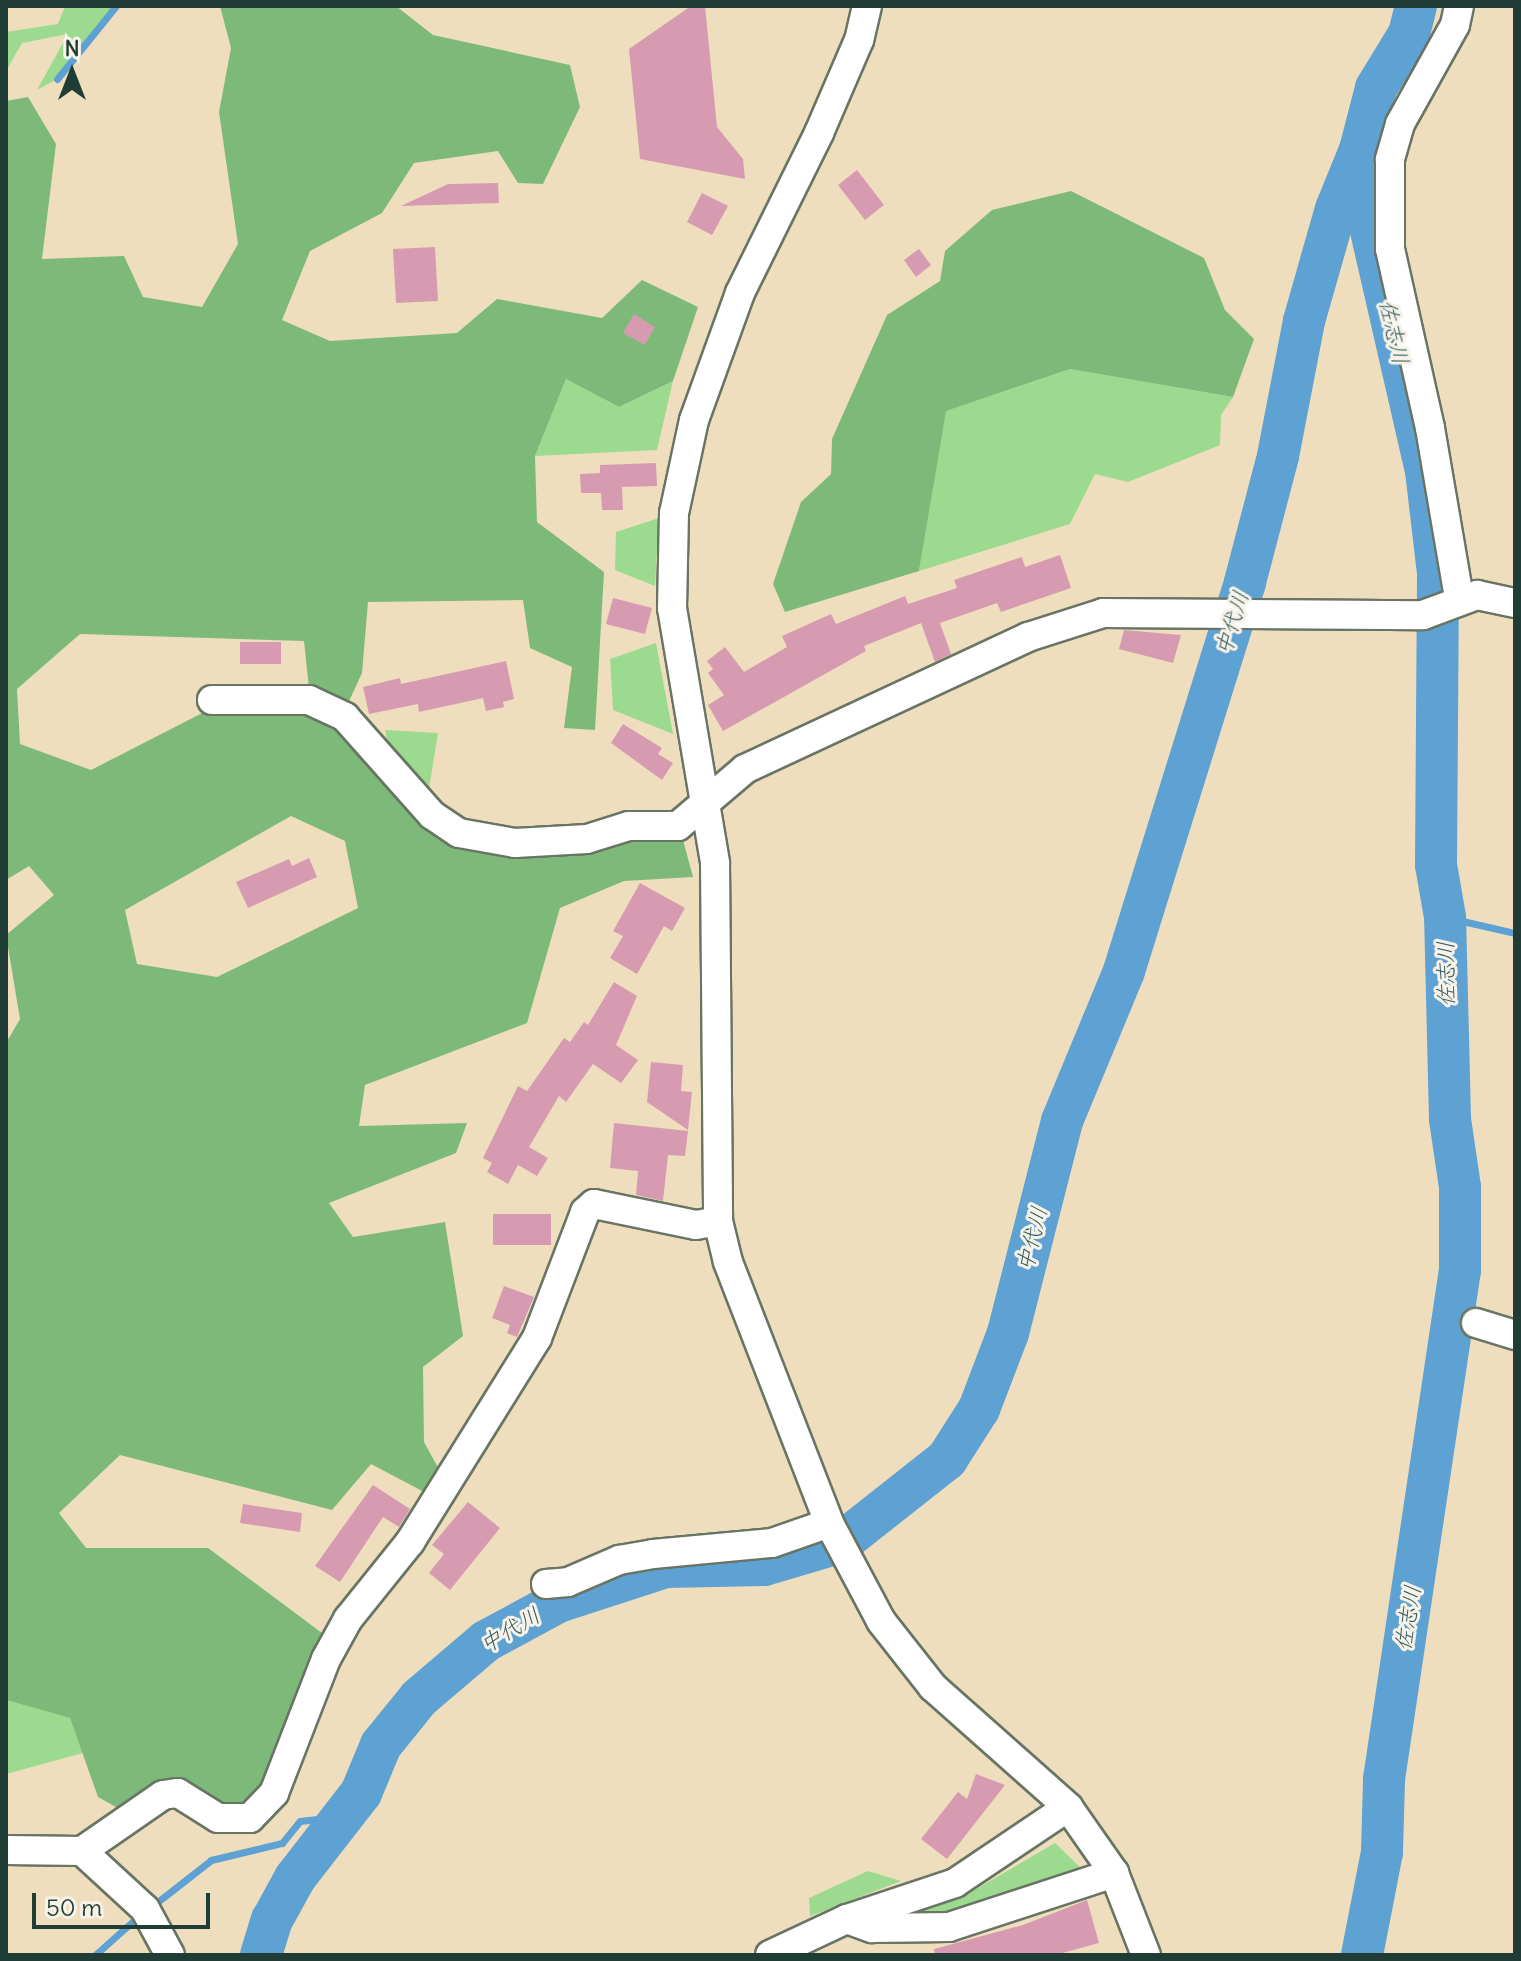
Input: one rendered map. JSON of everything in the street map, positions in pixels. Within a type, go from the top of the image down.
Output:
[{"type":"street","points":[[867,6],[859,40],[819,133],[740,293],[694,420],[674,513],[672,608],[688,727],[707,801],[715,863],[718,1221],[728,1262],[829,1523],[881,1621],[933,1687],[1068,1807],[1114,1873],[1146,1955]]},
{"type":"street","points":[[1459,6],[1455,25],[1400,124],[1390,160],[1390,249],[1433,443],[1459,598]]},
{"type":"street","points":[[212,700],[309,700],[345,717],[432,815],[459,833],[515,843],[587,839],[629,826],[678,826],[745,769],[1028,637],[1103,613],[1423,615],[1459,598],[1477,595],[1515,603]]},
{"type":"street","points":[[6,1850],[82,1851],[163,1795],[178,1793],[218,1818],[236,1821],[250,1818],[274,1793],[326,1659],[348,1619],[410,1542],[537,1338],[585,1212],[594,1204],[696,1225],[718,1221]]},
{"type":"street","points":[[1476,1323],[1515,1335]]},
{"type":"street","points":[[546,1584],[568,1582],[619,1560],[772,1543],[829,1523]]},
{"type":"street","points":[[770,1955],[847,1919],[955,1883],[1068,1807]]},
{"type":"street","points":[[82,1851],[145,1909],[170,1955]]},
{"type":"street","points":[[847,1919],[872,1928],[949,1927],[1114,1873]]},
{"type":"green space","points":[[65,6],[121,6],[57,79],[37,90],[68,34],[22,43],[6,71],[6,32],[58,24]]},
{"type":"green space","points":[[220,6],[396,6],[433,35],[570,65],[580,107],[543,184],[518,183],[498,151],[414,163],[382,213],[310,251],[282,320],[330,341],[457,333],[497,299],[602,318],[642,280],[698,307],[673,381],[619,407],[566,379],[535,456],[537,522],[604,572],[595,730],[564,728],[572,667],[530,648],[523,600],[368,602],[362,673],[339,723],[444,839],[640,836],[683,840],[693,877],[624,881],[560,908],[527,1023],[365,1085],[359,1126],[467,1123],[456,1153],[329,1203],[353,1237],[445,1222],[463,1336],[423,1367],[424,1442],[440,1471],[424,1492],[371,1464],[332,1510],[120,1455],[59,1513],[86,1548],[208,1548],[322,1633],[263,1799],[224,1813],[173,1781],[123,1811],[98,1797],[70,1718],[6,1700],[6,1043],[20,1019],[6,935],[54,895],[29,866],[6,880],[6,101],[28,97],[56,144],[42,259],[124,256],[143,297],[202,307],[238,244],[219,112],[231,48]],"holes":[[[80,634],[304,641],[311,708],[214,707],[91,770],[20,744],[17,689]],[[291,816],[345,841],[358,908],[217,977],[137,964],[125,910]]]},
{"type":"green space","points":[[1071,191],[1204,258],[1225,310],[1254,339],[1233,397],[1070,369],[946,411],[919,571],[785,612],[773,584],[801,502],[831,474],[832,439],[887,315],[940,281],[945,251],[992,210]]},
{"type":"green space","points":[[1070,369],[1233,397],[1221,415],[1220,445],[1128,482],[1095,474],[1070,524],[919,571],[945,411]]},
{"type":"green space","points":[[566,379],[619,407],[673,381],[657,450],[535,456]]},
{"type":"green space","points":[[659,518],[655,586],[615,570],[616,532]]},
{"type":"green space","points":[[656,643],[673,734],[613,710],[610,659]]},
{"type":"green space","points":[[385,730],[438,733],[429,789],[392,763]]},
{"type":"green space","points":[[6,1700],[70,1718],[83,1753],[6,1774]]},
{"type":"green space","points":[[1055,1843],[1085,1872],[958,1913],[914,1913],[961,1898]]},
{"type":"green space","points":[[868,1871],[901,1881],[810,1916],[809,1898]]},
{"type":"building","points":[[691,6],[705,6],[717,127],[743,159],[745,179],[640,159],[629,49]]},
{"type":"building","points":[[857,170],[884,205],[865,220],[838,185]]},
{"type":"building","points":[[498,183],[499,203],[401,206],[448,184]]},
{"type":"building","points":[[702,193],[728,206],[712,235],[687,222]]},
{"type":"building","points":[[435,247],[438,301],[396,303],[393,249]]},
{"type":"building","points":[[919,249],[931,265],[916,277],[904,260]]},
{"type":"building","points":[[634,314],[655,327],[645,345],[623,333]]},
{"type":"building","points":[[656,463],[657,486],[622,487],[623,510],[602,510],[601,493],[581,493],[580,474],[600,473],[600,465]]},
{"type":"building","points":[[1060,555],[1071,588],[1001,612],[997,603],[940,623],[951,654],[935,662],[921,623],[864,646],[866,651],[723,731],[708,705],[724,695],[708,673],[713,669],[707,661],[725,647],[744,672],[787,647],[782,636],[831,614],[836,624],[905,596],[908,604],[957,588],[954,580],[1022,557],[1025,567]]},
{"type":"building","points":[[613,598],[652,608],[645,634],[606,624]]},
{"type":"building","points":[[1124,630],[1181,635],[1173,663],[1119,649]]},
{"type":"building","points":[[240,642],[281,642],[281,664],[240,664]]},
{"type":"building","points":[[506,661],[514,699],[503,702],[504,707],[486,711],[483,698],[419,712],[418,704],[369,714],[363,687],[400,678],[401,684]]},
{"type":"building","points":[[623,724],[662,748],[658,754],[673,763],[662,780],[611,743]]},
{"type":"building","points":[[309,858],[317,877],[248,908],[236,882],[289,859],[292,866]]},
{"type":"building","points":[[640,883],[685,908],[672,931],[664,926],[637,974],[610,958],[623,936],[613,931]]},
{"type":"building","points":[[614,982],[637,996],[616,1045],[638,1060],[621,1083],[593,1064],[566,1102],[559,1096],[529,1147],[548,1158],[537,1176],[518,1165],[508,1184],[487,1172],[492,1163],[483,1158],[518,1086],[527,1091],[564,1038],[570,1042],[584,1022],[588,1025]]},
{"type":"building","points":[[651,1062],[683,1065],[681,1091],[692,1092],[688,1130],[647,1102]]},
{"type":"building","points":[[614,1123],[688,1131],[685,1156],[668,1155],[663,1201],[636,1195],[638,1171],[610,1168]]},
{"type":"building","points":[[493,1214],[551,1214],[551,1245],[493,1245]]},
{"type":"building","points":[[504,1286],[534,1297],[517,1337],[507,1333],[510,1325],[492,1318]]},
{"type":"building","points":[[373,1485],[410,1509],[399,1527],[383,1517],[340,1582],[315,1566]]},
{"type":"building","points":[[468,1502],[500,1528],[450,1590],[429,1573],[444,1554],[432,1545]]},
{"type":"building","points":[[243,1504],[302,1513],[300,1532],[240,1523]]},
{"type":"building","points":[[976,1774],[1005,1785],[947,1859],[921,1839],[958,1792],[967,1799]]},
{"type":"building","points":[[1087,1900],[1099,1943],[1055,1955],[935,1955],[934,1949],[1023,1925]]},
{"type":"waterway","points":[[57,79],[116,6]]},
{"type":"waterway","name":"佐志川","points":[[1362,1955],[1382,1852],[1384,1779],[1460,1270],[1460,1187],[1450,1119],[1445,917],[1436,865],[1438,573],[1426,471],[1365,205],[1360,150],[1376,88],[1409,34],[1416,6]]},
{"type":"waterway","name":"中代川","points":[[261,1955],[272,1920],[295,1878],[361,1793],[381,1745],[419,1698],[486,1641],[558,1602],[666,1567],[764,1565],[842,1542],[947,1459],[979,1409],[1008,1333],[1062,1121],[1124,971],[1245,582],[1278,456],[1304,321],[1336,209],[1360,150]]},
{"type":"waterway","points":[[1445,917],[1515,933]]},
{"type":"waterway","points":[[160,1900],[211,1860],[282,1843],[300,1821],[343,1816]]},
{"type":"waterway","points":[[95,1955],[133,1921]]}]
